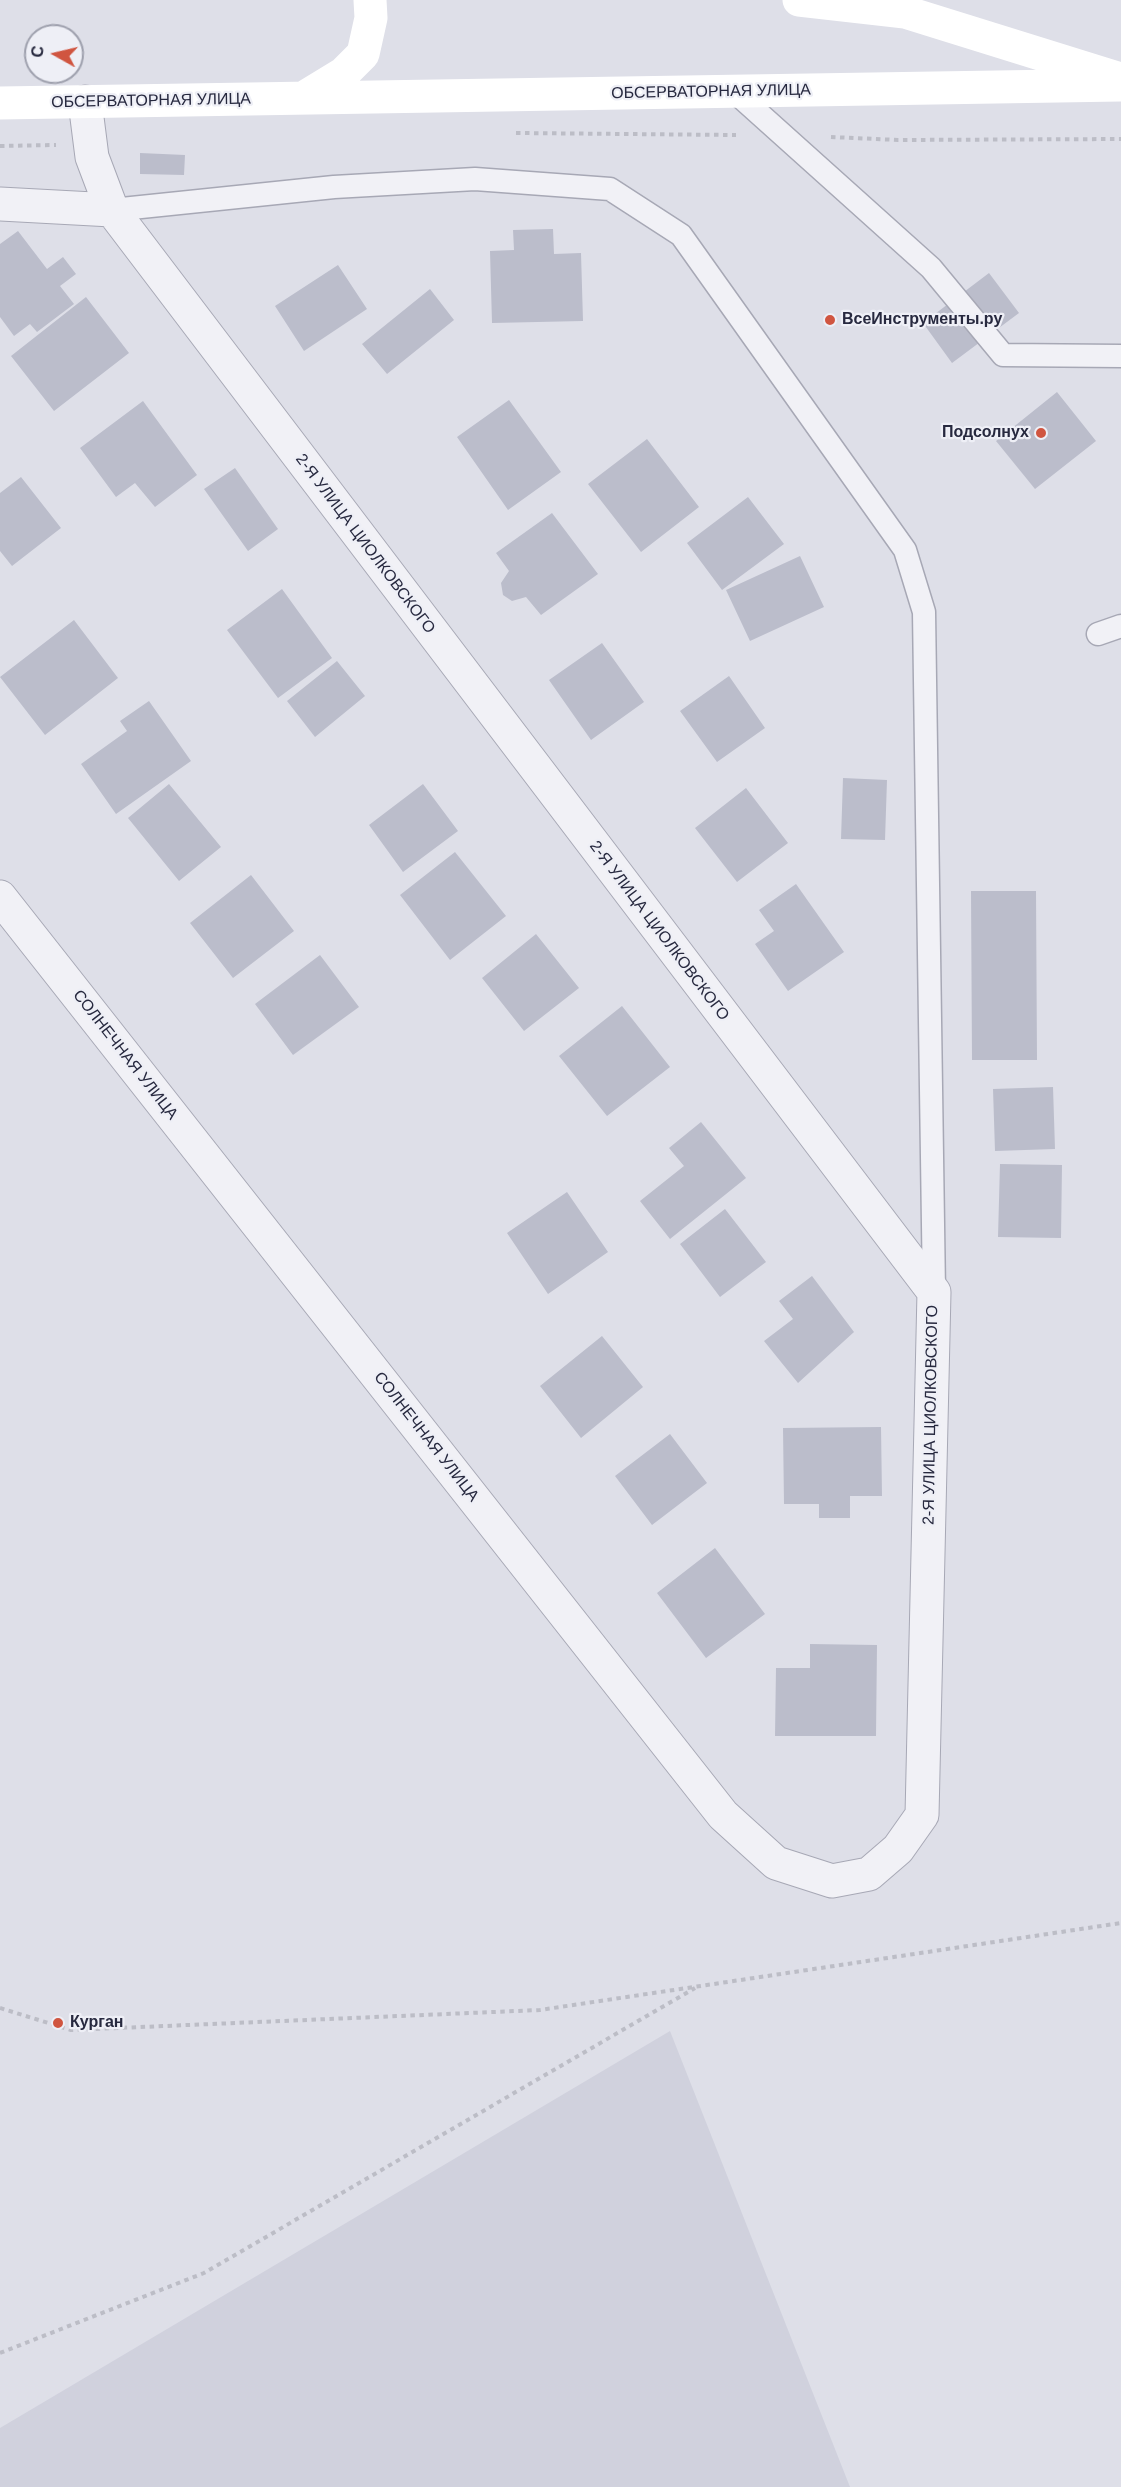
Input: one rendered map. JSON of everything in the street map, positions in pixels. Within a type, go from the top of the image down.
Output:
[{"type":"main road","points":[[302,99],[344,73],[363,54],[371,18],[370,0]]},
{"type":"main road","points":[[799,0],[905,6],[1121,80]]},
{"type":"main road","name":"ОБСЕРВАТОРНАЯ УЛИЦА","points":[[0,104],[1121,86]]},
{"type":"street","name":"2-Я УЛИЦА ЦИОЛКОВСКОГО","points":[[85,102],[92,157],[112,210],[933,1292],[922,1815],[898,1849]]},
{"type":"street","points":[[0,204],[112,210]]},
{"type":"street","name":"СОЛНЕЧНАЯ УЛИЦА","points":[[0,897],[723,1815],[776,1863],[832,1881],[869,1874],[898,1849]]},
{"type":"lane","points":[[735,92],[931,268],[1003,356],[1121,356]]},
{"type":"lane","points":[[112,210],[334,186],[476,179],[610,189],[681,235],[905,550],[924,612],[933,1292]]},
{"type":"lane","points":[[1098,634],[1121,626]]},
{"type":"path","points":[[512,134],[782,135],[898,140],[1121,139]]},
{"type":"path","points":[[0,146],[55,145],[69,140],[90,140]]},
{"type":"path","points":[[0,2008],[71,2030],[540,2010],[1121,1923]]},
{"type":"path","points":[[0,2353],[204,2273],[698,1986]]},
{"type":"shaded area","points":[[670,2031],[850,2487],[0,2487],[0,2428]]},
{"type":"building","points":[[140,153],[185,155],[184,175],[140,174]]},
{"type":"building","points":[[553,229],[554,254],[581,253],[583,321],[492,323],[490,251],[514,250],[513,230]]},
{"type":"building","points":[[18,231],[47,269],[63,257],[76,274],[60,286],[74,304],[37,332],[30,324],[14,336],[0,317],[0,244]]},
{"type":"building","points":[[338,265],[367,309],[304,351],[275,306]]},
{"type":"building","points":[[989,273],[1019,313],[952,363],[923,323]]},
{"type":"building","points":[[430,289],[454,320],[387,374],[362,344]]},
{"type":"building","points":[[86,297],[129,353],[54,411],[11,356]]},
{"type":"building","points":[[1057,392],[1096,441],[1035,489],[996,441]]},
{"type":"building","points":[[509,400],[561,472],[508,510],[457,437]]},
{"type":"building","points":[[143,401],[197,475],[155,507],[135,483],[116,497],[80,448]]},
{"type":"building","points":[[647,439],[699,507],[641,552],[588,484]]},
{"type":"building","points":[[235,468],[278,529],[248,551],[204,489]]},
{"type":"building","points":[[21,477],[61,528],[12,566],[0,551],[0,493]]},
{"type":"building","points":[[748,497],[784,544],[722,590],[687,543]]},
{"type":"building","points":[[552,513],[598,574],[541,615],[526,597],[512,601],[503,595],[501,583],[509,571],[496,553]]},
{"type":"building","points":[[800,556],[824,607],[750,641],[726,590]]},
{"type":"building","points":[[282,589],[332,658],[278,698],[227,630]]},
{"type":"building","points":[[74,620],[118,678],[45,735],[0,677]]},
{"type":"building","points":[[602,643],[644,702],[591,740],[549,680]]},
{"type":"building","points":[[337,661],[365,696],[315,737],[287,701]]},
{"type":"building","points":[[729,676],[765,728],[717,762],[680,711]]},
{"type":"building","points":[[149,701],[191,761],[116,814],[81,764],[127,731],[120,721]]},
{"type":"building","points":[[843,778],[887,780],[885,840],[841,839]]},
{"type":"building","points":[[169,784],[221,847],[179,881],[128,818]]},
{"type":"building","points":[[423,784],[458,831],[403,872],[369,825]]},
{"type":"building","points":[[746,788],[788,843],[737,882],[695,828]]},
{"type":"building","points":[[455,852],[506,916],[450,960],[400,895]]},
{"type":"building","points":[[251,875],[294,931],[233,978],[190,923]]},
{"type":"building","points":[[796,884],[844,952],[788,991],[755,944],[774,931],[759,910]]},
{"type":"building","points":[[971,891],[1036,891],[1037,1060],[972,1060]]},
{"type":"building","points":[[536,934],[579,988],[524,1031],[482,978]]},
{"type":"building","points":[[320,955],[359,1007],[293,1055],[255,1004]]},
{"type":"building","points":[[622,1006],[670,1067],[607,1116],[559,1056]]},
{"type":"building","points":[[1053,1087],[1055,1149],[995,1151],[993,1089]]},
{"type":"building","points":[[701,1122],[746,1178],[670,1239],[640,1201],[684,1166],[669,1148]]},
{"type":"building","points":[[1000,1164],[1062,1165],[1061,1238],[998,1237]]},
{"type":"building","points":[[567,1192],[608,1252],[548,1294],[507,1233]]},
{"type":"building","points":[[725,1209],[766,1262],[720,1297],[680,1244]]},
{"type":"building","points":[[812,1276],[854,1332],[798,1383],[764,1341],[793,1319],[779,1301]]},
{"type":"building","points":[[602,1336],[643,1387],[581,1438],[540,1386]]},
{"type":"building","points":[[881,1427],[882,1496],[850,1496],[850,1518],[819,1518],[819,1504],[784,1504],[783,1428]]},
{"type":"building","points":[[670,1434],[707,1483],[652,1525],[615,1476]]},
{"type":"building","points":[[715,1548],[765,1614],[706,1658],[657,1593]]},
{"type":"building","points":[[810,1644],[877,1645],[876,1736],[775,1736],[776,1668],[810,1668]]},
{"type":"place","name":"ВсеИнструменты.ру","points":[[830,320]]},
{"type":"place","name":"Подсолнух","points":[[1041,433]]},
{"type":"place","name":"Курган","points":[[58,2023]]}]
